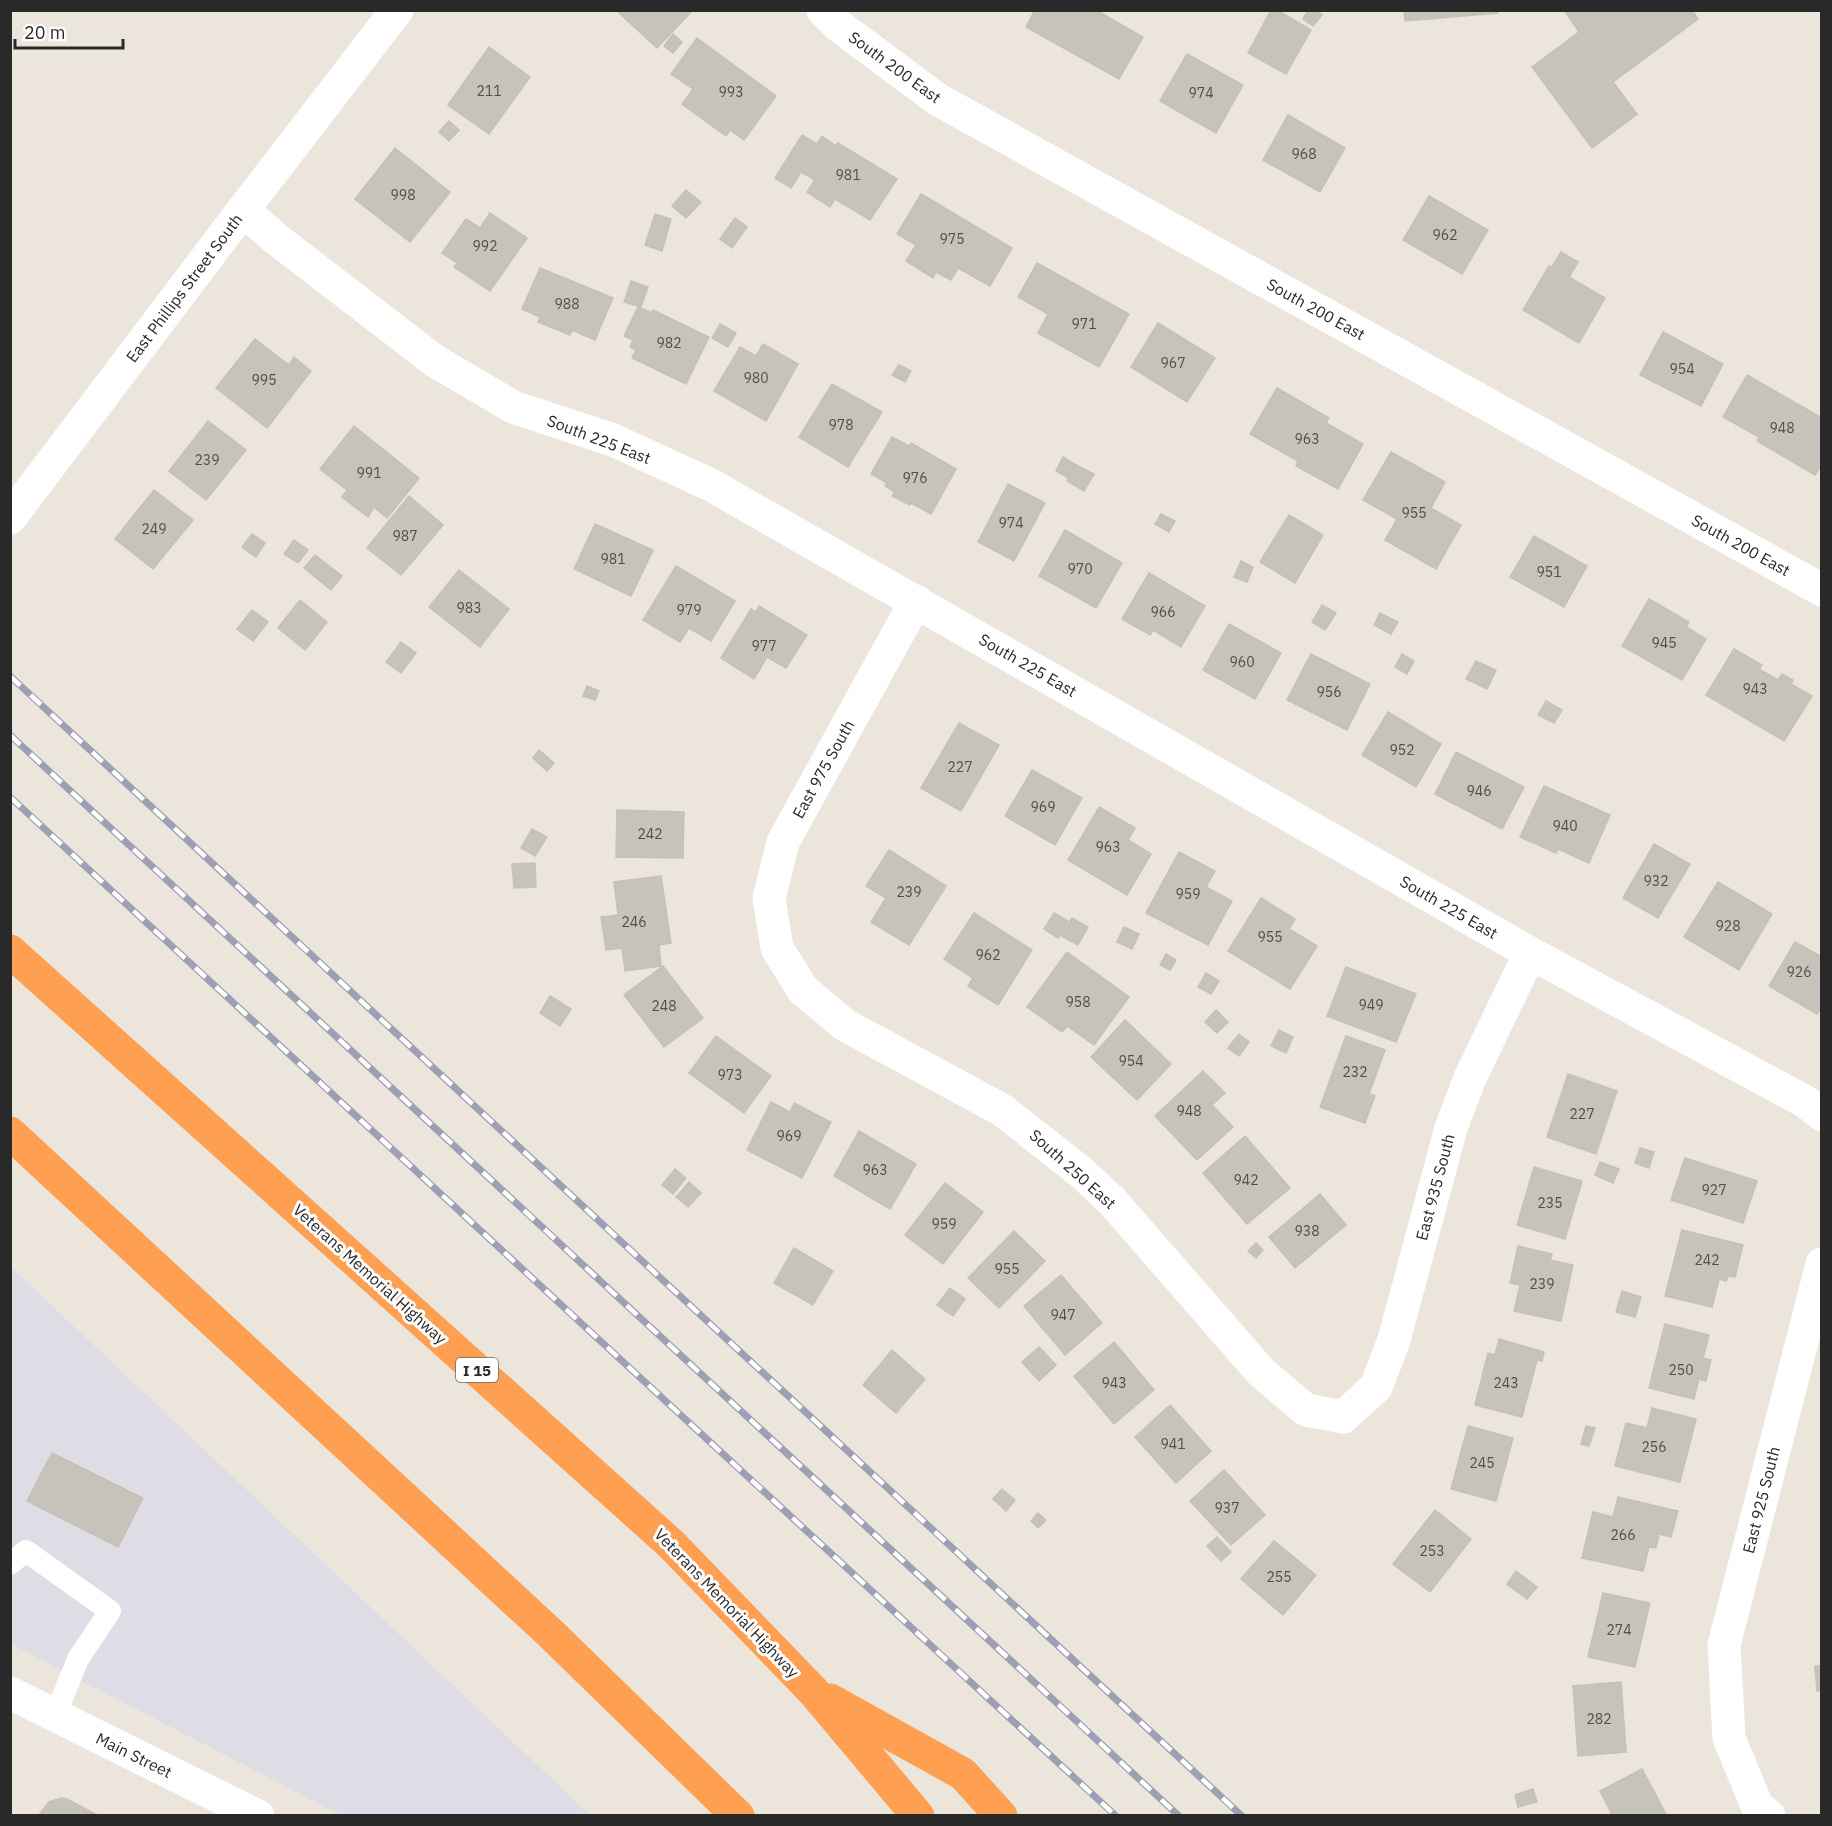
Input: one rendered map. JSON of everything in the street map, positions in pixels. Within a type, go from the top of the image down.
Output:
[{"type":"highway","name":"Veterans Memorial Highway","points":[[10,951],[671,1544],[813,1691],[918,1815]]},
{"type":"highway","points":[[10,1133],[549,1632],[738,1815]]},
{"type":"highway","points":[[813,1691],[963,1774],[1001,1815]]},
{"type":"street","name":"East Phillips Street South","points":[[10,518],[397,10]]},
{"type":"street","name":"South 200 East","points":[[823,10],[839,26],[937,99],[1821,590]]},
{"type":"street","name":"South 225 East","points":[[243,210],[435,361],[513,407],[613,440],[711,485],[1530,953],[1806,1102],[1821,1115]]},
{"type":"street","name":"East 975 South","points":[[777,948],[770,898],[783,842],[916,602]]},
{"type":"street","name":"South 250 East","points":[[777,948],[803,990],[845,1025],[1002,1110],[1082,1173],[1112,1202],[1261,1372],[1306,1410],[1343,1417]]},
{"type":"street","name":"East 935 South","points":[[1343,1417],[1376,1386],[1394,1340],[1451,1128],[1470,1078],[1530,953]]},
{"type":"street","name":"East 925 South","points":[[1769,1815],[1757,1806],[1730,1738],[1724,1645],[1821,1264]]},
{"type":"street","name":"Main Street","points":[[10,1693],[258,1815]]},
{"type":"lane","points":[[10,1564],[26,1551],[110,1611],[78,1659],[56,1716]]},
{"type":"shaded area","points":[[10,1266],[590,1815],[341,1815],[11,1644]]},
{"type":"building","points":[[616,10],[690,10],[691,12],[657,48]]},
{"type":"building","points":[[1035,10],[1096,10],[1143,37],[1119,79],[1026,27]]},
{"type":"building","points":[[1271,10],[1277,10],[1311,30],[1286,74],[1248,53]]},
{"type":"building","points":[[1308,10],[1315,10],[1322,15],[1313,26],[1303,19]]},
{"type":"building","points":[[1404,10],[1498,10],[1498,13],[1405,21]]},
{"type":"building","points":[[1564,10],[1692,10],[1698,19],[1613,82],[1637,114],[1592,148],[1532,67],[1579,32]]},
{"type":"building","points":[[673,34],[682,42],[673,53],[664,46]]},
{"type":"building","points":[[697,38],[776,96],[744,140],[730,130],[726,136],[682,104],[693,89],[671,74]]},
{"type":"building","points":[[489,47],[530,77],[489,134],[448,105]]},
{"type":"building","points":[[1187,54],[1243,85],[1216,133],[1160,101]]},
{"type":"building","points":[[1288,115],[1345,148],[1320,192],[1263,160]]},
{"type":"building","points":[[449,121],[459,130],[449,141],[439,132]]},
{"type":"building","points":[[802,135],[817,144],[822,136],[836,146],[838,143],[897,179],[870,220],[835,199],[830,207],[807,192],[815,180],[801,172],[791,188],[775,178]]},
{"type":"building","points":[[395,148],[450,192],[410,242],[355,199]]},
{"type":"building","points":[[686,190],[701,202],[686,218],[672,206]]},
{"type":"building","points":[[921,194],[1012,248],[990,286],[958,268],[951,280],[936,272],[933,278],[906,261],[916,245],[897,234]]},
{"type":"building","points":[[1429,196],[1488,230],[1462,274],[1403,240]]},
{"type":"building","points":[[490,213],[527,238],[490,291],[454,267],[457,263],[442,253],[466,219],[480,228]]},
{"type":"building","points":[[655,214],[671,219],[662,251],[645,245]]},
{"type":"building","points":[[735,218],[747,227],[732,248],[720,239]]},
{"type":"building","points":[[1561,252],[1578,262],[1569,277],[1605,298],[1579,343],[1523,310],[1549,266],[1552,267]]},
{"type":"building","points":[[1037,263],[1129,314],[1099,367],[1038,333],[1048,314],[1018,297]]},
{"type":"building","points":[[540,268],[613,298],[595,340],[572,330],[570,335],[538,322],[540,317],[522,309]]},
{"type":"building","points":[[631,281],[648,287],[641,307],[624,302]]},
{"type":"building","points":[[638,307],[652,313],[653,310],[709,337],[686,384],[632,358],[636,350],[630,347],[633,340],[624,336]]},
{"type":"building","points":[[1158,323],[1215,358],[1187,402],[1131,367]]},
{"type":"building","points":[[720,324],[736,333],[728,347],[712,338]]},
{"type":"building","points":[[1663,332],[1723,364],[1701,406],[1640,375]]},
{"type":"building","points":[[255,339],[289,365],[294,357],[311,371],[267,428],[216,388]]},
{"type":"building","points":[[763,344],[798,364],[766,421],[714,391],[740,347],[756,356]]},
{"type":"building","points":[[899,365],[911,371],[905,382],[892,375]]},
{"type":"building","points":[[1747,375],[1822,418],[1822,464],[1815,475],[1757,441],[1759,437],[1723,417]]},
{"type":"building","points":[[832,384],[882,412],[848,467],[799,437]]},
{"type":"building","points":[[1277,388],[1329,418],[1326,423],[1363,444],[1338,489],[1296,466],[1298,461],[1250,434]]},
{"type":"building","points":[[208,421],[246,450],[206,500],[169,471]]},
{"type":"building","points":[[354,426],[419,478],[387,518],[374,507],[368,517],[342,497],[347,490],[320,469]]},
{"type":"building","points":[[892,437],[909,446],[911,443],[956,469],[931,514],[892,496],[895,492],[885,486],[887,483],[871,474]]},
{"type":"building","points":[[1391,452],[1445,482],[1431,508],[1461,525],[1436,569],[1385,540],[1397,519],[1363,500]]},
{"type":"building","points":[[1063,457],[1076,465],[1068,478],[1056,471]]},
{"type":"building","points":[[1076,465],[1094,474],[1084,491],[1067,481]]},
{"type":"building","points":[[1008,484],[1045,503],[1014,561],[978,542]]},
{"type":"building","points":[[154,490],[193,520],[153,569],[115,539]]},
{"type":"building","points":[[409,496],[443,525],[401,575],[367,548]]},
{"type":"building","points":[[1161,514],[1175,521],[1169,532],[1155,524]]},
{"type":"building","points":[[1289,515],[1323,535],[1295,583],[1260,562]]},
{"type":"building","points":[[595,524],[653,550],[631,596],[574,569]]},
{"type":"building","points":[[1065,530],[1122,563],[1096,608],[1039,576]]},
{"type":"building","points":[[252,534],[265,543],[256,557],[242,547]]},
{"type":"building","points":[[1534,536],[1587,566],[1564,607],[1510,577]]},
{"type":"building","points":[[294,540],[308,550],[298,563],[284,554]]},
{"type":"building","points":[[315,555],[342,576],[331,590],[304,568]]},
{"type":"building","points":[[1241,561],[1253,567],[1247,582],[1234,577]]},
{"type":"building","points":[[676,566],[735,601],[711,641],[689,628],[680,642],[643,620]]},
{"type":"building","points":[[459,570],[509,609],[480,647],[429,607]]},
{"type":"building","points":[[1149,573],[1205,606],[1181,647],[1153,630],[1150,635],[1122,619]]},
{"type":"building","points":[[1649,599],[1689,622],[1686,627],[1706,639],[1682,680],[1622,646]]},
{"type":"building","points":[[300,600],[327,622],[305,650],[278,628]]},
{"type":"building","points":[[1322,605],[1336,613],[1325,630],[1312,622]]},
{"type":"building","points":[[759,606],[807,635],[786,668],[767,657],[754,679],[721,658],[751,609],[756,612]]},
{"type":"building","points":[[252,610],[268,622],[253,641],[237,629]]},
{"type":"building","points":[[1380,613],[1398,622],[1391,634],[1374,625]]},
{"type":"building","points":[[1229,624],[1281,653],[1255,699],[1203,670]]},
{"type":"building","points":[[401,642],[416,653],[401,673],[386,662]]},
{"type":"building","points":[[1734,649],[1762,665],[1759,669],[1778,680],[1782,674],[1793,680],[1791,684],[1812,696],[1784,741],[1706,695]]},
{"type":"building","points":[[1311,654],[1370,684],[1347,730],[1287,700]]},
{"type":"building","points":[[1402,654],[1414,661],[1407,674],[1395,667]]},
{"type":"building","points":[[1476,661],[1496,670],[1487,689],[1466,679]]},
{"type":"building","points":[[587,686],[599,691],[595,700],[583,696]]},
{"type":"building","points":[[1546,701],[1562,710],[1554,723],[1538,715]]},
{"type":"building","points":[[1388,712],[1441,744],[1416,787],[1362,755]]},
{"type":"building","points":[[959,723],[999,745],[961,811],[921,788]]},
{"type":"building","points":[[539,750],[554,763],[547,771],[533,758]]},
{"type":"building","points":[[1456,752],[1524,787],[1502,829],[1435,794]]},
{"type":"building","points":[[1032,770],[1082,798],[1055,845],[1005,816]]},
{"type":"building","points":[[1544,786],[1610,815],[1589,863],[1558,849],[1556,853],[1520,837]]},
{"type":"building","points":[[1099,807],[1135,828],[1128,840],[1151,854],[1127,895],[1068,860]]},
{"type":"building","points":[[617,810],[684,812],[683,858],[616,857]]},
{"type":"building","points":[[532,829],[547,837],[535,856],[521,848]]},
{"type":"building","points":[[1654,844],[1690,864],[1658,918],[1623,898]]},
{"type":"building","points":[[889,850],[946,886],[909,945],[871,922],[886,898],[866,886]]},
{"type":"building","points":[[1179,852],[1215,871],[1206,887],[1232,901],[1208,945],[1146,913]]},
{"type":"building","points":[[535,863],[536,887],[514,888],[512,864]]},
{"type":"building","points":[[661,876],[671,943],[659,945],[661,966],[625,971],[622,948],[606,950],[601,917],[618,915],[614,882]]},
{"type":"building","points":[[1718,882],[1772,914],[1739,970],[1684,937]]},
{"type":"building","points":[[1261,898],[1295,919],[1289,929],[1317,946],[1290,989],[1228,951]]},
{"type":"building","points":[[974,913],[1032,950],[998,1005],[968,986],[973,978],[944,959]]},
{"type":"building","points":[[1054,913],[1068,921],[1058,938],[1044,929]]},
{"type":"building","points":[[1072,918],[1088,927],[1078,945],[1061,936]]},
{"type":"building","points":[[1124,927],[1139,934],[1132,949],[1117,942]]},
{"type":"building","points":[[1795,942],[1822,957],[1822,1007],[1817,1014],[1769,986]]},
{"type":"building","points":[[1067,952],[1129,997],[1094,1045],[1067,1026],[1062,1032],[1027,1007]]},
{"type":"building","points":[[1166,954],[1176,960],[1170,970],[1160,965]]},
{"type":"building","points":[[663,966],[703,1018],[664,1047],[624,995]]},
{"type":"building","points":[[1346,967],[1416,994],[1396,1042],[1327,1016]]},
{"type":"building","points":[[1206,973],[1219,981],[1211,994],[1198,987]]},
{"type":"building","points":[[550,996],[571,1009],[560,1026],[540,1013]]},
{"type":"building","points":[[1216,1010],[1228,1022],[1217,1033],[1205,1022]]},
{"type":"building","points":[[1125,1020],[1171,1064],[1137,1100],[1091,1057]]},
{"type":"building","points":[[1279,1030],[1293,1037],[1286,1053],[1271,1046]]},
{"type":"building","points":[[1239,1034],[1249,1042],[1239,1056],[1228,1048]]},
{"type":"building","points":[[716,1036],[771,1076],[744,1113],[689,1073]]},
{"type":"building","points":[[1346,1036],[1385,1050],[1369,1094],[1375,1096],[1365,1123],[1320,1107]]},
{"type":"building","points":[[1203,1071],[1225,1093],[1212,1105],[1233,1127],[1197,1160],[1155,1116]]},
{"type":"building","points":[[1568,1074],[1617,1091],[1596,1154],[1547,1137]]},
{"type":"building","points":[[771,1102],[790,1112],[794,1103],[831,1122],[802,1178],[747,1150]]},
{"type":"building","points":[[859,1131],[916,1164],[890,1209],[834,1176]]},
{"type":"building","points":[[1245,1136],[1290,1188],[1247,1224],[1203,1173]]},
{"type":"building","points":[[1640,1148],[1654,1152],[1649,1168],[1635,1163]]},
{"type":"building","points":[[1685,1158],[1757,1181],[1743,1223],[1671,1200]]},
{"type":"building","points":[[1600,1162],[1619,1169],[1613,1183],[1595,1175]]},
{"type":"building","points":[[1534,1167],[1582,1181],[1565,1239],[1517,1225]]},
{"type":"building","points":[[675,1169],[686,1178],[673,1194],[662,1185]]},
{"type":"building","points":[[689,1182],[701,1193],[688,1207],[676,1197]]},
{"type":"building","points":[[945,1183],[983,1212],[943,1264],[905,1235]]},
{"type":"building","points":[[1320,1194],[1346,1225],[1295,1268],[1269,1237]]},
{"type":"building","points":[[1682,1230],[1743,1245],[1735,1277],[1728,1276],[1726,1281],[1719,1279],[1712,1307],[1665,1296]]},
{"type":"building","points":[[1014,1231],[1045,1261],[999,1308],[968,1278]]},
{"type":"building","points":[[1256,1243],[1263,1250],[1256,1258],[1248,1251]]},
{"type":"building","points":[[1518,1246],[1552,1254],[1550,1260],[1573,1265],[1561,1321],[1514,1311],[1520,1285],[1510,1283]]},
{"type":"building","points":[[794,1248],[833,1271],[813,1305],[774,1283]]},
{"type":"building","points":[[1061,1275],[1102,1323],[1065,1355],[1024,1306]]},
{"type":"building","points":[[950,1288],[965,1299],[953,1316],[937,1305]]},
{"type":"building","points":[[1622,1291],[1641,1297],[1635,1317],[1616,1312]]},
{"type":"building","points":[[1665,1324],[1709,1335],[1703,1358],[1711,1360],[1706,1381],[1699,1379],[1694,1399],[1649,1388]]},
{"type":"building","points":[[1499,1339],[1544,1352],[1542,1361],[1537,1360],[1522,1417],[1475,1405],[1488,1353],[1495,1355]]},
{"type":"building","points":[[1114,1342],[1154,1390],[1114,1424],[1074,1376]]},
{"type":"building","points":[[1039,1347],[1056,1365],[1039,1381],[1022,1362]]},
{"type":"building","points":[[892,1350],[925,1379],[896,1413],[863,1385]]},
{"type":"building","points":[[1170,1405],[1211,1451],[1176,1483],[1135,1437]]},
{"type":"building","points":[[1652,1408],[1696,1419],[1680,1482],[1615,1466],[1626,1423],[1647,1428]]},
{"type":"building","points":[[1468,1426],[1513,1438],[1496,1501],[1451,1489]]},
{"type":"building","points":[[1586,1426],[1595,1428],[1589,1446],[1581,1444]]},
{"type":"building","points":[[52,1453],[143,1498],[118,1547],[27,1501]]},
{"type":"building","points":[[1224,1470],[1265,1515],[1231,1545],[1190,1501]]},
{"type":"building","points":[[1002,1489],[1015,1500],[1006,1511],[993,1499]]},
{"type":"building","points":[[1618,1497],[1678,1511],[1671,1537],[1659,1534],[1656,1548],[1649,1547],[1643,1571],[1582,1558],[1593,1512],[1613,1517]]},
{"type":"building","points":[[1435,1510],[1471,1539],[1430,1592],[1393,1564]]},
{"type":"building","points":[[1038,1513],[1046,1520],[1038,1528],[1031,1521]]},
{"type":"building","points":[[1217,1537],[1231,1552],[1221,1561],[1207,1546]]},
{"type":"building","points":[[1274,1541],[1316,1575],[1283,1615],[1241,1579]]},
{"type":"building","points":[[1516,1571],[1537,1587],[1527,1599],[1507,1584]]},
{"type":"building","points":[[1603,1593],[1650,1603],[1635,1667],[1588,1657]]},
{"type":"building","points":[[1815,1666],[1822,1666],[1822,1690],[1817,1691]]},
{"type":"building","points":[[1621,1682],[1626,1752],[1578,1756],[1573,1686]]},
{"type":"building","points":[[1642,1769],[1667,1816],[1613,1816],[1600,1791]]},
{"type":"building","points":[[1533,1789],[1537,1802],[1518,1807],[1515,1795]]},
{"type":"building","points":[[61,1798],[99,1816],[38,1816],[49,1802]]},
{"type":"railway","points":[[10,676],[1242,1816]]},
{"type":"railway","points":[[10,735],[1179,1816]]},
{"type":"railway","points":[[10,797],[1116,1816]]}]
